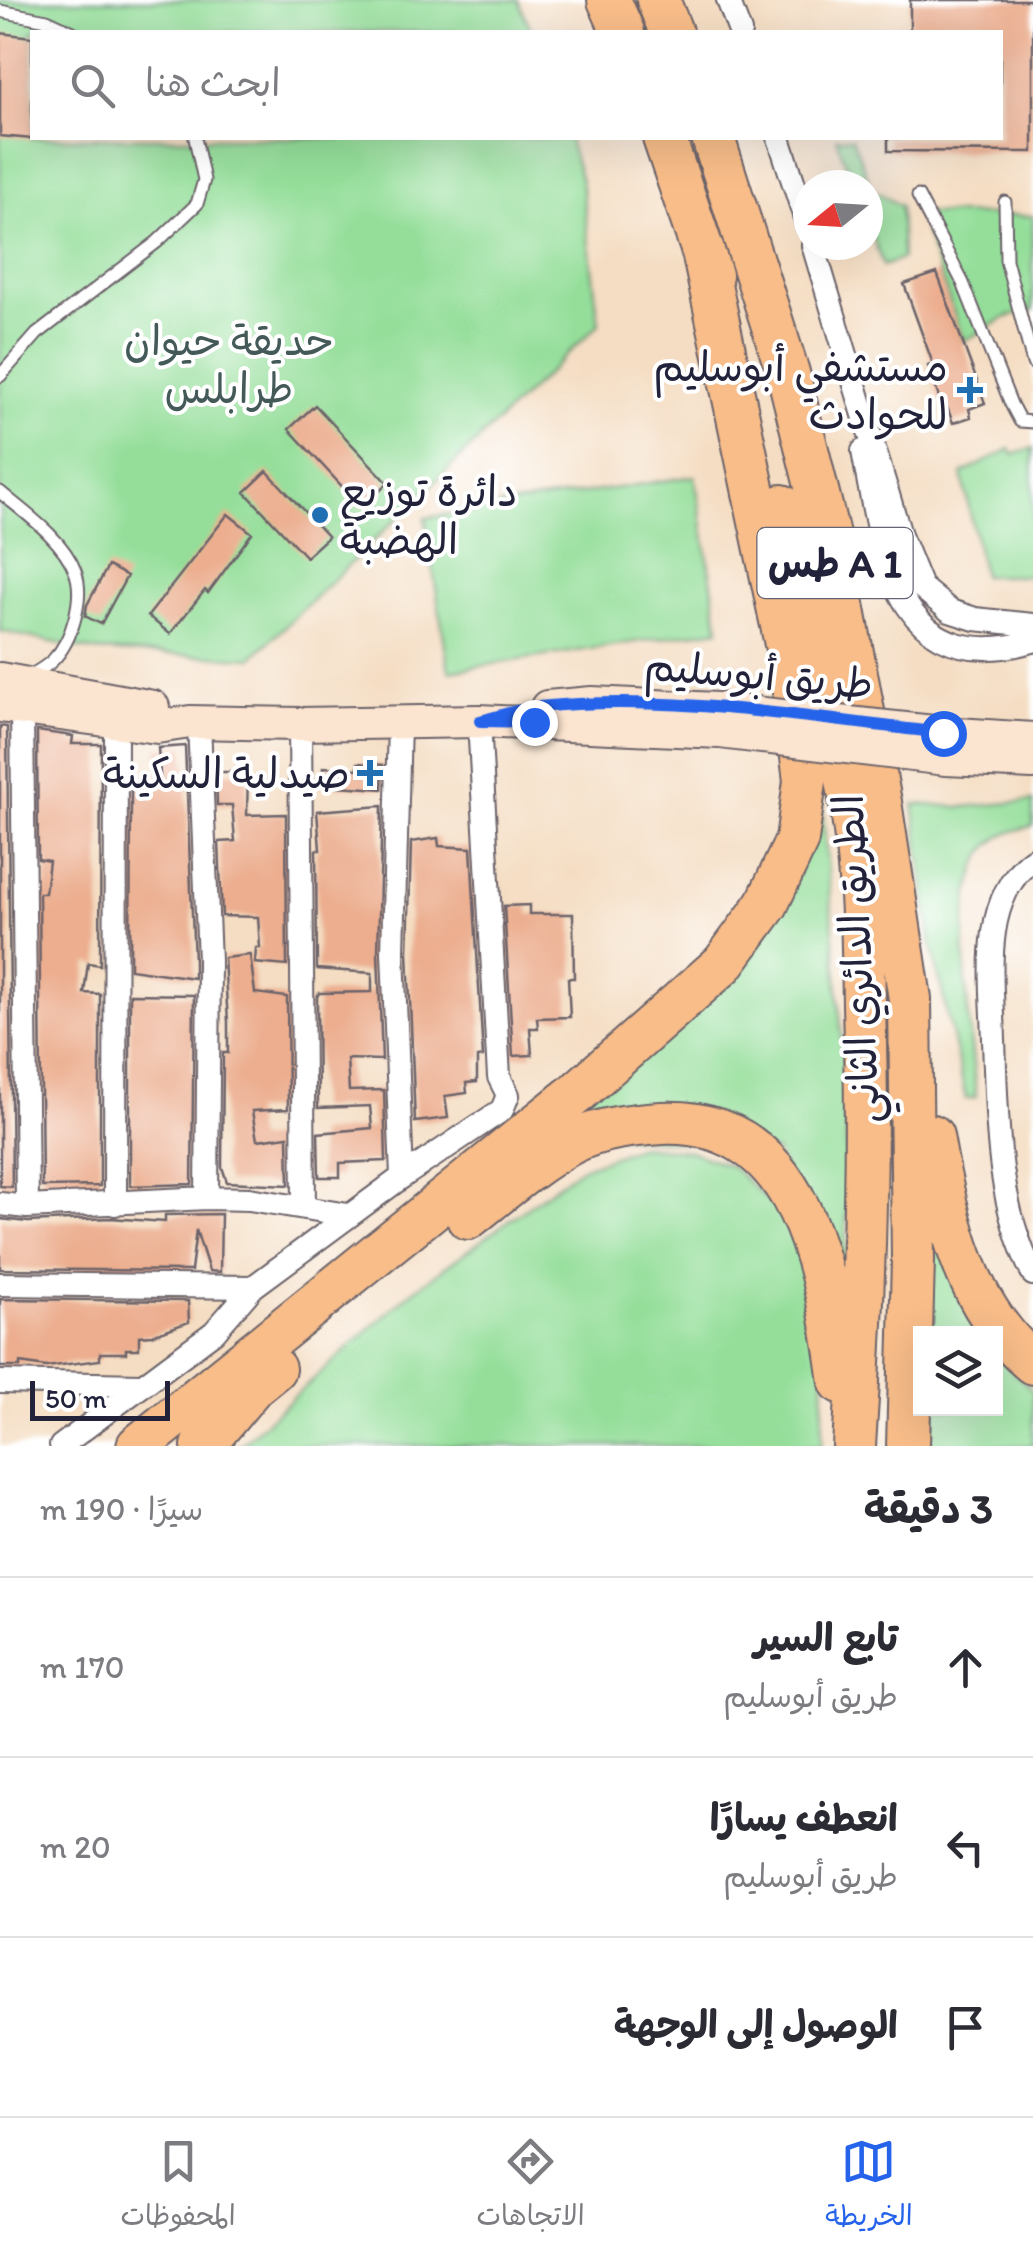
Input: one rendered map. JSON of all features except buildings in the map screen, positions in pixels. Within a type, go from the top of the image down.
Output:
[{"type":"highway","points":[[609,0],[622,30]]},
{"type":"highway","points":[[658,0],[670,30]]},
{"type":"highway","name":"الطريق الدائري الثاني","points":[[665,140],[756,412],[811,614],[844,760],[854,827],[861,898],[867,1134],[864,1295],[852,1446]]},
{"type":"highway","name":"الطريق الدائري الثاني","points":[[714,140],[788,374],[836,567],[880,802],[910,999],[913,1260],[908,1446]]},
{"type":"highway","points":[[138,1446],[656,1026],[723,964],[766,904],[796,840],[805,781],[791,668],[703,251]]},
{"type":"highway","points":[[910,999],[938,1171],[956,1242],[972,1284],[996,1324],[1033,1363]]},
{"type":"highway","points":[[204,1446],[253,1386],[527,1172],[576,1141],[628,1125],[680,1122],[729,1135],[767,1158],[792,1192],[812,1240],[827,1301],[852,1446]]},
{"type":"main road","name":"طريق أبوسليم","points":[[10,694],[163,709],[194,722]]},
{"type":"main road","name":"طريق أبوسليم","points":[[10,694],[116,724],[157,727],[194,722],[480,721],[534,708],[592,703],[944,746],[1033,763]]},
{"type":"main road","name":"طريق أبوسليم","points":[[944,746],[1033,738]]},
{"type":"street","points":[[728,0],[739,30]]},
{"type":"street","points":[[780,140],[793,181]]},
{"type":"street","points":[[819,260],[901,538],[921,586],[950,611],[1033,625]]},
{"type":"street","points":[[848,358],[872,498],[888,564],[907,610],[937,637],[974,649],[990,651],[1033,641]]},
{"type":"street","points":[[10,694],[27,1207]]},
{"type":"street","points":[[61,1446],[214,1332],[253,1287],[348,1215],[502,1110],[508,1095],[499,1078],[480,721]]},
{"type":"street","points":[[194,722],[209,960],[208,1198]]},
{"type":"street","points":[[399,723],[393,952],[402,1177]]},
{"type":"street","points":[[115,1204],[116,724]]},
{"type":"street","points":[[300,724],[304,1208]]},
{"type":"street","points":[[1033,859],[1020,868],[1006,892],[994,930],[992,980],[998,1136],[1022,1213],[1033,1274]]},
{"type":"street","points":[[0,1204],[27,1207],[248,1199],[348,1215]]},
{"type":"street","points":[[0,1284],[253,1287]]},
{"type":"street","points":[[0,1382],[141,1385]]},
{"type":"lane","points":[[0,11],[47,20],[70,30]]},
{"type":"lane","points":[[0,376],[38,334],[157,242],[196,204],[204,180],[195,140]]},
{"type":"lane","points":[[918,196],[963,284],[1020,421],[1033,422]]},
{"type":"lane","points":[[1005,202],[1006,260],[1033,362]]},
{"type":"lane","points":[[0,492],[51,537],[75,572],[78,591],[74,618],[62,650],[10,694]]},
{"type":"green space","name":"حديقة حيوان طرابلس","points":[[0,0],[518,0],[531,30],[30,30],[30,140],[569,140],[581,180],[599,324],[252,658],[94,651],[0,631]]},
{"type":"green space","points":[[837,140],[853,140],[865,170],[848,170]]},
{"type":"green space","points":[[883,196],[900,206],[902,259],[883,266]]},
{"type":"green space","points":[[918,213],[1033,216],[1033,310],[1007,317],[964,341]]},
{"type":"green space","points":[[1033,448],[1033,576],[983,576],[962,474],[1010,449],[1013,455]]},
{"type":"green space","points":[[695,476],[719,629],[449,671],[425,518]]},
{"type":"green space","points":[[821,795],[845,1108],[843,1297],[776,1151],[550,1129],[627,1062]]},
{"type":"green space","points":[[1033,801],[1033,826],[996,840],[974,872],[968,901],[965,969],[976,1097],[966,1099],[931,941],[914,804],[962,807]]},
{"type":"green space","points":[[640,1146],[690,1151],[731,1166],[780,1212],[826,1313],[822,1446],[239,1446],[410,1293],[579,1169]]},
{"type":"green space","points":[[926,1195],[975,1326],[922,1326]]},
{"type":"green space","points":[[1003,1361],[1033,1391],[1033,1446],[919,1446],[920,1416],[1003,1416]]},
{"type":"place","name":"مستشفي أبوسليم للحوادث","points":[[970,390]]},
{"type":"place","name":"دائرة توزيع الهضبة","points":[[320,515]]},
{"type":"place","name":"صيدلية السكينة","points":[[370,773]]},
{"type":"route","points":[[534,722],[480,721],[534,708],[592,703],[716,709],[943,733]]}]
